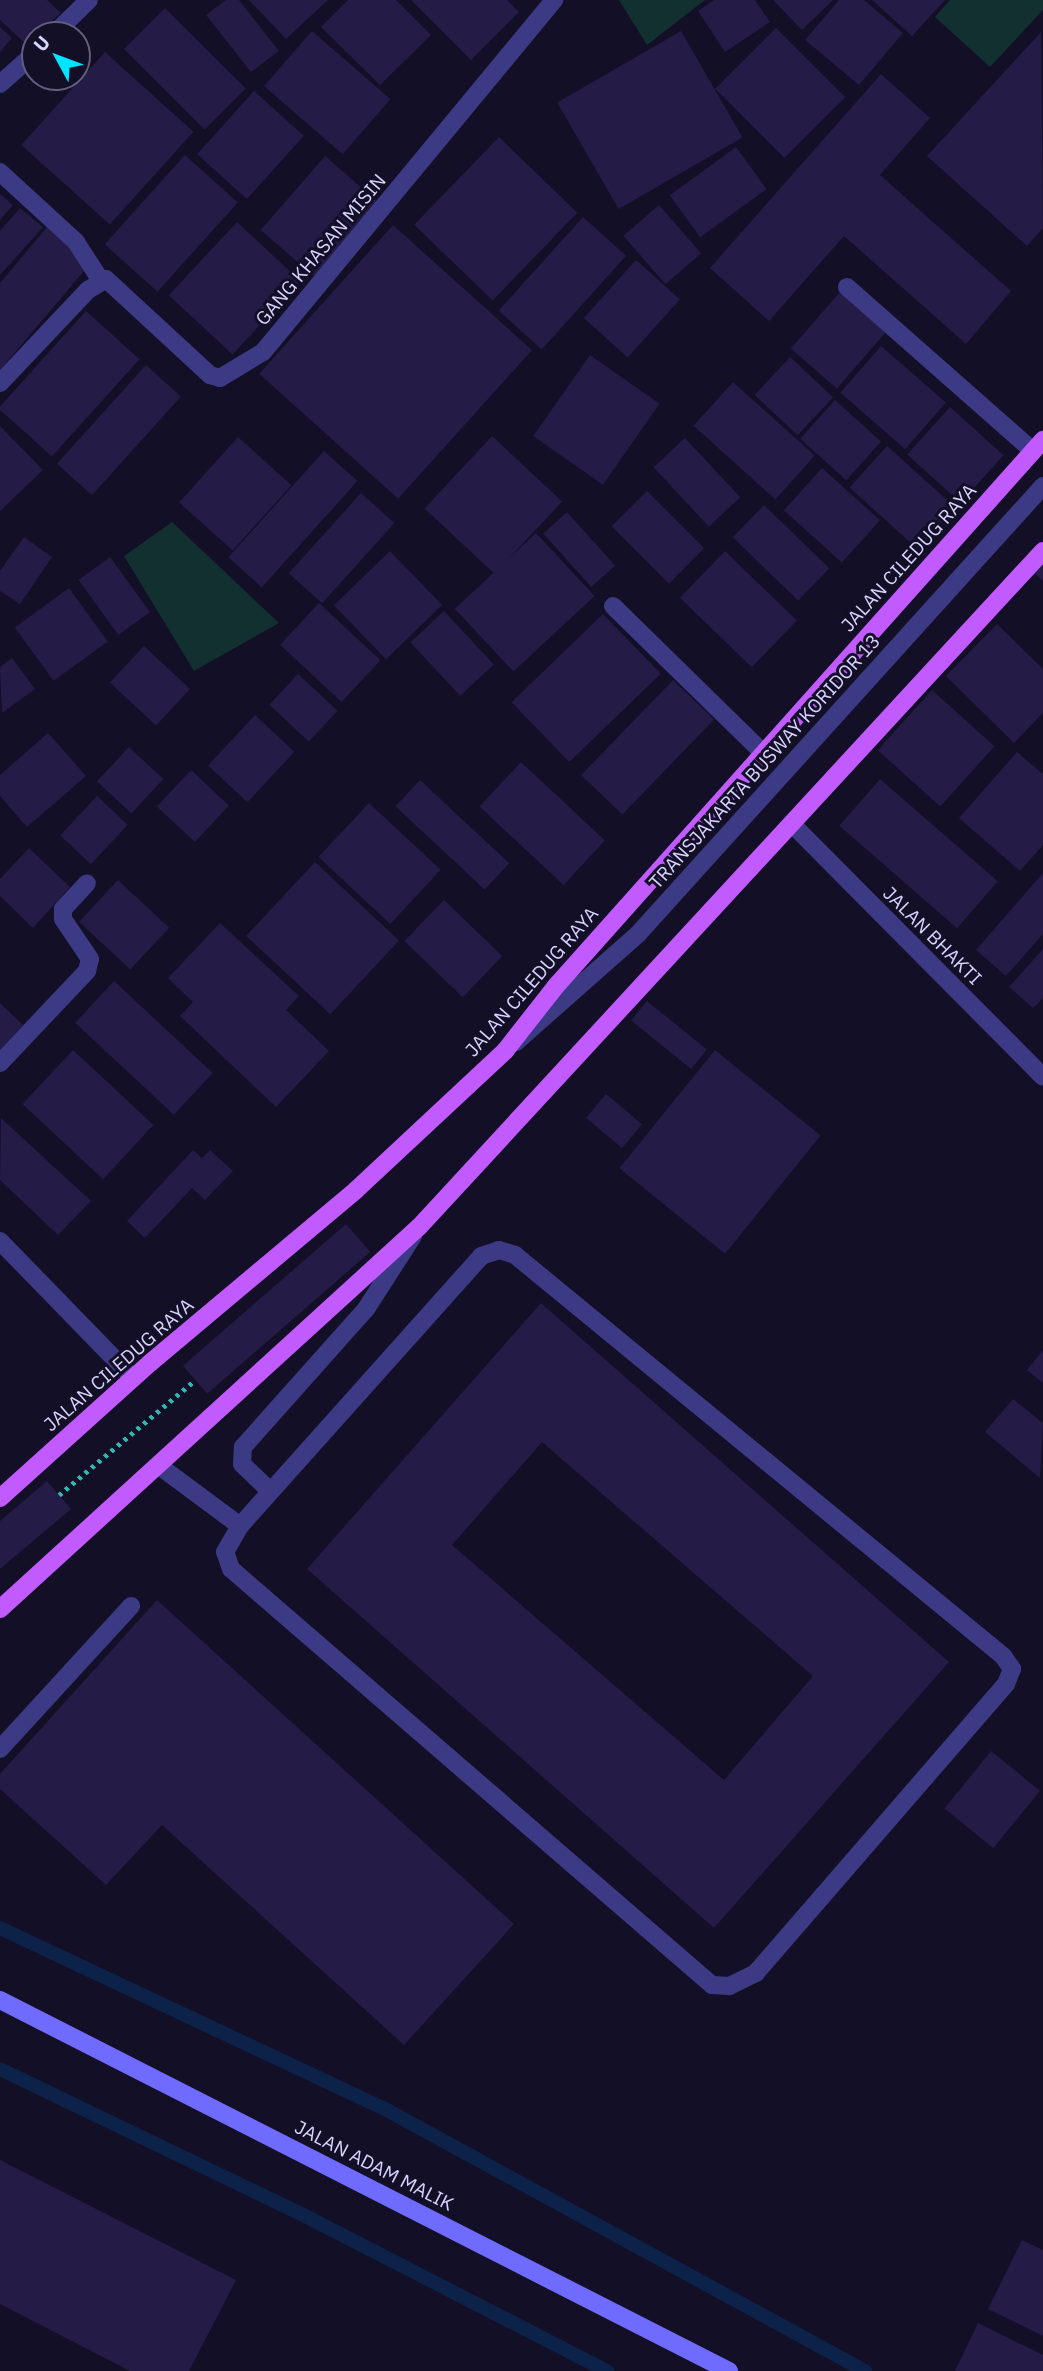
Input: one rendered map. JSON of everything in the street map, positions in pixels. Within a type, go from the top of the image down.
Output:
[{"type":"main road","name":"JALAN CILEDUG RAYA","points":[[0,1498],[133,1378],[356,1190],[505,1051],[556,986],[1038,446]]},
{"type":"main road","points":[[0,1609],[419,1227],[1043,551]]},
{"type":"street","points":[[67,21],[89,0]]},
{"type":"street","name":"GANG KHASAN MISIN","points":[[101,281],[117,286],[209,375],[220,378],[263,352],[554,0]]},
{"type":"street","points":[[0,84],[21,65]]},
{"type":"street","points":[[0,172],[76,242],[101,281],[0,383]]},
{"type":"street","points":[[846,287],[1038,446]]},
{"type":"street","name":"TRANSJAKARTA BUSWAY KORIDOR 13","points":[[505,1051],[564,1004],[638,934],[1043,486]]},
{"type":"street","points":[[613,606],[763,753]]},
{"type":"street","name":"JALAN BHAKTI","points":[[792,824],[1043,1077]]},
{"type":"street","points":[[0,1063],[87,971],[90,959],[63,919],[63,909],[87,883]]},
{"type":"street","points":[[270,1491],[242,1464],[243,1447],[366,1309],[419,1227]]},
{"type":"street","points":[[0,1241],[133,1378]]},
{"type":"street","points":[[499,1250],[514,1255],[557,1289],[1003,1656],[1012,1669],[1006,1684],[756,1973],[729,1986],[712,1985],[230,1569],[225,1552],[240,1527],[481,1256],[499,1250]]},
{"type":"street","points":[[158,1465],[240,1527]]},
{"type":"street","points":[[0,1749],[131,1606]]},
{"type":"street","name":"JALAN ADAM MALIK","points":[[0,2000],[729,2371]]},
{"type":"path","points":[[60,1495],[195,1380]]},
{"type":"green space","points":[[619,0],[705,0],[647,45]]},
{"type":"green space","points":[[950,0],[1043,0],[1043,10],[990,67],[935,17]]},
{"type":"green space","points":[[172,522],[279,623],[194,671],[124,556]]},
{"type":"building","points":[[0,0],[47,0],[61,13],[52,21],[21,21],[21,40],[0,20]]},
{"type":"building","points":[[226,0],[239,0],[279,51],[251,72],[206,15]]},
{"type":"building","points":[[249,0],[328,0],[286,39]]},
{"type":"building","points":[[348,0],[396,0],[431,35],[380,85],[321,27]]},
{"type":"building","points":[[411,0],[507,0],[519,12],[471,60]]},
{"type":"building","points":[[714,0],[755,0],[770,22],[725,52],[698,11]]},
{"type":"building","points":[[773,0],[833,0],[802,30]]},
{"type":"building","points":[[839,0],[864,0],[903,33],[859,85],[805,40]]},
{"type":"building","points":[[872,0],[945,0],[912,36]]},
{"type":"building","points":[[165,8],[246,89],[205,130],[124,49]]},
{"type":"building","points":[[0,27],[12,38],[0,52]]},
{"type":"building","points":[[776,28],[845,97],[784,158],[715,89]]},
{"type":"building","points":[[312,31],[390,99],[343,154],[264,86]]},
{"type":"building","points":[[681,31],[742,138],[619,209],[557,102]]},
{"type":"building","points":[[1041,32],[1043,228],[1027,246],[927,156]]},
{"type":"building","points":[[105,52],[193,132],[110,225],[21,145],[70,91],[91,91],[91,68]]},
{"type":"building","points":[[881,74],[930,118],[880,175],[1011,291],[966,344],[844,236],[769,321],[710,268]]},
{"type":"building","points":[[254,91],[304,136],[247,199],[197,154]]},
{"type":"building","points":[[499,137],[577,213],[493,300],[414,225]]},
{"type":"building","points":[[736,147],[767,189],[700,237],[670,195]]},
{"type":"building","points":[[185,155],[238,203],[157,292],[105,244]]},
{"type":"building","points":[[325,156],[381,205],[317,279],[261,230]]},
{"type":"building","points":[[0,194],[13,205],[0,220]]},
{"type":"building","points":[[659,205],[701,253],[666,284],[624,236]]},
{"type":"building","points":[[20,208],[43,227],[0,275],[0,231]]},
{"type":"building","points":[[583,217],[626,256],[542,349],[499,311]]},
{"type":"building","points":[[237,222],[301,281],[232,354],[169,295]]},
{"type":"building","points":[[393,225],[532,350],[398,499],[259,374]]},
{"type":"building","points":[[47,227],[90,264],[0,370],[0,283]]},
{"type":"building","points":[[636,260],[680,299],[628,357],[584,318]]},
{"type":"building","points":[[840,292],[886,332],[837,389],[791,349]]},
{"type":"building","points":[[86,311],[140,359],[52,457],[0,410],[0,407]]},
{"type":"building","points":[[881,346],[946,402],[905,449],[840,393]]},
{"type":"building","points":[[590,355],[660,404],[603,485],[533,436]]},
{"type":"building","points":[[790,357],[833,397],[798,435],[755,395]]},
{"type":"building","points":[[146,365],[181,396],[92,495],[57,464]]},
{"type":"building","points":[[733,382],[815,456],[775,499],[694,426]]},
{"type":"building","points":[[835,400],[881,441],[846,480],[800,439]]},
{"type":"building","points":[[950,407],[1004,455],[961,503],[907,455]]},
{"type":"building","points":[[0,426],[43,470],[0,511]]},
{"type":"building","points":[[492,436],[562,501],[495,574],[424,508]]},
{"type":"building","points":[[238,437],[292,485],[233,551],[179,502]]},
{"type":"building","points":[[685,438],[740,497],[709,527],[654,467]]},
{"type":"building","points":[[887,446],[955,508],[918,549],[850,488]]},
{"type":"building","points":[[324,451],[357,481],[262,587],[228,557]]},
{"type":"building","points":[[822,468],[880,520],[842,563],[784,510]]},
{"type":"building","points":[[647,491],[704,548],[669,584],[612,526]]},
{"type":"building","points":[[361,493],[394,523],[322,603],[289,573]]},
{"type":"building","points":[[764,505],[829,568],[798,601],[733,537]]},
{"type":"building","points":[[567,512],[615,566],[591,587],[543,533]]},
{"type":"building","points":[[536,533],[595,596],[513,672],[455,609]]},
{"type":"building","points":[[24,537],[52,557],[20,604],[0,591],[0,571]]},
{"type":"building","points":[[390,551],[442,605],[386,659],[334,605]]},
{"type":"building","points":[[725,551],[797,620],[752,667],[680,598]]},
{"type":"building","points":[[110,557],[150,612],[118,635],[78,580]]},
{"type":"building","points":[[1043,563],[1043,581],[1034,573]]},
{"type":"building","points":[[69,588],[108,641],[54,681],[15,627]]},
{"type":"building","points":[[319,603],[380,660],[342,702],[280,645]]},
{"type":"building","points":[[444,611],[494,664],[460,696],[410,642]]},
{"type":"building","points":[[603,614],[661,674],[569,762],[512,702]]},
{"type":"building","points":[[997,624],[1043,669],[1043,713],[1014,743],[946,676]]},
{"type":"building","points":[[144,646],[190,689],[156,726],[110,683]]},
{"type":"building","points":[[12,658],[35,689],[2,713],[0,667]]},
{"type":"building","points":[[298,674],[337,711],[309,742],[269,705]]},
{"type":"building","points":[[673,680],[714,720],[622,815],[581,775]]},
{"type":"building","points":[[932,690],[994,746],[940,806],[878,750]]},
{"type":"building","points":[[255,715],[294,752],[247,802],[208,765]]},
{"type":"building","points":[[48,733],[86,776],[27,827],[0,796],[0,775]]},
{"type":"building","points":[[129,747],[163,779],[131,813],[97,781]]},
{"type":"building","points":[[1017,752],[1043,774],[1043,845],[1020,871],[959,818]]},
{"type":"building","points":[[521,762],[605,840],[564,885],[479,807]]},
{"type":"building","points":[[191,770],[229,805],[195,842],[157,807]]},
{"type":"building","points":[[880,779],[998,881],[957,928],[839,826]]},
{"type":"building","points":[[420,780],[509,863],[485,890],[395,806]]},
{"type":"building","points":[[97,796],[128,825],[91,864],[60,835]]},
{"type":"building","points":[[369,803],[441,870],[390,924],[319,857]]},
{"type":"building","points":[[29,848],[70,887],[33,928],[0,896],[0,879]]},
{"type":"building","points":[[315,862],[399,940],[330,1014],[246,936]]},
{"type":"building","points":[[1043,873],[1043,934],[1006,976],[976,950]]},
{"type":"building","points":[[118,880],[169,928],[130,969],[79,922]]},
{"type":"building","points":[[444,900],[502,956],[463,997],[404,941]]},
{"type":"building","points":[[220,923],[299,996],[286,1010],[329,1051],[276,1107],[180,1016],[193,1002],[168,978]]},
{"type":"building","points":[[1043,949],[1043,998],[1033,1008],[1009,987]]},
{"type":"building","points":[[114,981],[213,1073],[174,1115],[75,1023]]},
{"type":"building","points":[[647,1001],[707,1049],[691,1069],[631,1020]]},
{"type":"building","points":[[0,1003],[23,1025],[0,1050]]},
{"type":"building","points":[[73,1050],[153,1125],[103,1179],[23,1104]]},
{"type":"building","points":[[715,1050],[821,1136],[725,1254],[619,1168]]},
{"type":"building","points":[[606,1094],[642,1124],[622,1148],[586,1118]]},
{"type":"building","points":[[1,1118],[91,1201],[58,1235],[0,1180]]},
{"type":"building","points":[[193,1150],[202,1158],[210,1150],[233,1171],[205,1200],[192,1188],[145,1238],[127,1221]]},
{"type":"building","points":[[346,1224],[370,1252],[207,1394],[183,1366]]},
{"type":"building","points":[[541,1303],[949,1662],[714,1928],[307,1569]],"holes":[[[542,1442],[813,1676],[724,1780],[452,1545]]]},
{"type":"building","points":[[1043,1350],[1043,1383],[1027,1370]]},
{"type":"building","points":[[1013,1399],[1043,1423],[1040,1478],[985,1432]]},
{"type":"building","points":[[47,1481],[71,1509],[0,1569],[0,1521]]},
{"type":"building","points":[[157,1600],[514,1924],[404,2045],[162,1825],[106,1885],[0,1789],[0,1774]]},
{"type":"building","points":[[991,1751],[1040,1791],[993,1848],[944,1809]]},
{"type":"building","points":[[0,2160],[236,2280],[189,2371],[130,2371],[0,2304]]},
{"type":"building","points":[[1022,2240],[1043,2250],[1043,2336],[988,2309]]},
{"type":"building","points":[[978,2323],[1043,2355],[1043,2371],[955,2371]]},
{"type":"waterway","points":[[0,1928],[385,2109],[865,2371]]},
{"type":"waterway","points":[[0,2069],[311,2219],[607,2371]]}]
